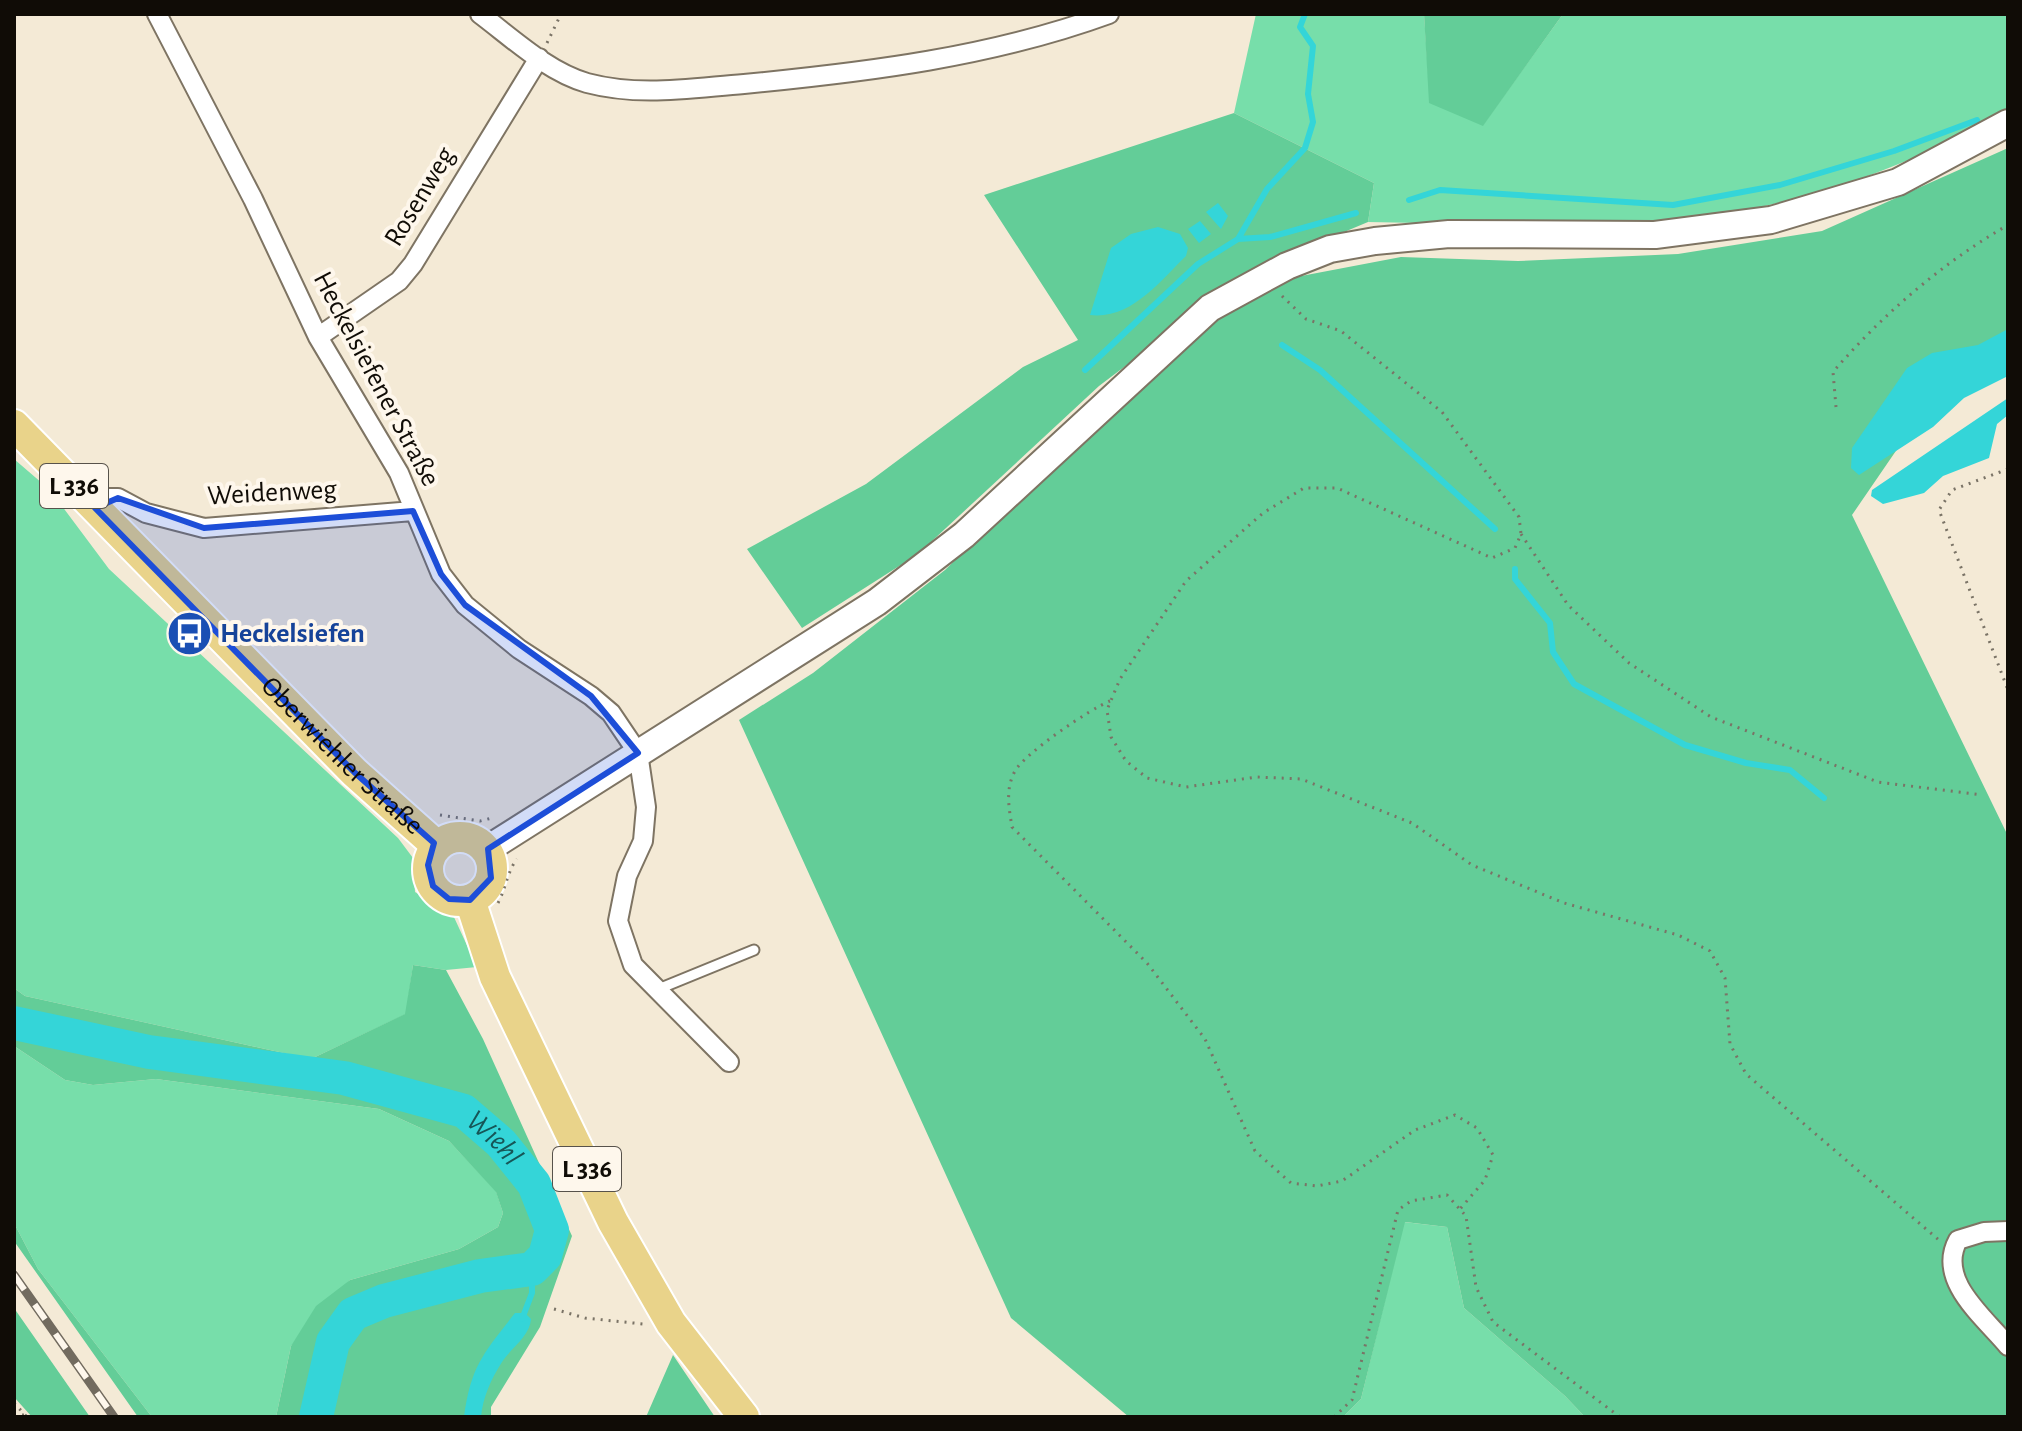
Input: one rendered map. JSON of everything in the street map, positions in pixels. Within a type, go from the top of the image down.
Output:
[{"type":"main road","points":[[486,850],[877,602],[964,535],[1210,308],[1269,274],[1330,249],[1375,241],[1449,234],[1655,235],[1771,220],[1898,182],[2008,123]]},
{"type":"main road","name":"Oberwiehler Straße","points":[[14,425],[354,772],[437,846]]},
{"type":"main road","points":[[455,837],[466,837],[486,850],[493,867],[491,878],[487,887],[470,900],[449,899],[433,886],[428,865],[437,846],[455,837]]},
{"type":"main road","name":"L 336","points":[[470,900],[495,977],[613,1222],[671,1323],[744,1417]]},
{"type":"street","name":"Heckelsiefener Straße","points":[[157,14],[253,199],[318,337],[399,473],[441,574],[465,605],[519,649],[591,696],[611,713],[638,753]]},
{"type":"street","points":[[480,14],[539,58],[584,82],[640,93],[799,79],[968,55],[1046,37],[1109,14]]},
{"type":"street","name":"Rosenweg","points":[[318,337],[399,281],[413,264],[539,58]]},
{"type":"street","name":"Weidenweg","points":[[95,508],[107,498],[118,498],[146,513],[204,528],[413,511]]},
{"type":"street","points":[[638,753],[646,807],[643,841],[627,876],[618,921],[633,965],[729,1062]]},
{"type":"street","points":[[2008,1231],[1984,1232],[1958,1240],[1952,1251],[1953,1280],[2008,1346]]},
{"type":"lane","points":[[656,990],[754,950]]},
{"type":"path","points":[[539,58],[561,14]]},
{"type":"path","points":[[1836,407],[1833,372],[1864,336],[1966,249],[2008,225]]},
{"type":"path","points":[[1269,274],[1280,295],[1306,319],[1341,331],[1442,412],[1519,517],[1521,534],[1568,605],[1629,663],[1711,717],[1878,782],[1982,795]]},
{"type":"path","points":[[2008,469],[1952,490],[1939,510],[2008,690]]},
{"type":"path","points":[[1521,534],[1515,548],[1492,558],[1337,488],[1304,488],[1263,513],[1186,581],[1120,679],[1107,710],[1111,737],[1126,761],[1147,778],[1186,787],[1257,777],[1301,779],[1412,823],[1472,865],[1564,903],[1678,935],[1710,951],[1725,978],[1730,1044],[1746,1074],[1952,1251]]},
{"type":"path","points":[[1111,701],[1091,708],[1015,770],[1008,797],[1012,827],[1147,963],[1205,1039],[1255,1151],[1291,1183],[1317,1186],[1342,1181],[1415,1130],[1455,1115],[1477,1128],[1493,1155],[1485,1180],[1460,1209]]},
{"type":"path","points":[[1334,1417],[1352,1400],[1398,1210],[1411,1201],[1447,1195],[1466,1216],[1476,1287],[1493,1322],[1620,1417]]},
{"type":"path","points":[[554,1309],[597,1319],[671,1323]]},
{"type":"path","points":[[14,1403],[26,1416]]},
{"type":"path","points":[[14,1415],[26,1416]]},
{"type":"highlighted area","points":[[118,498],[204,528],[413,511],[441,574],[465,605],[591,696],[638,753],[488,849],[491,878],[470,900],[449,899],[433,886],[428,865],[434,843],[354,772],[95,508]]},
{"type":"green space","points":[[1256,14],[1424,14],[1430,102],[1483,125],[1563,14],[1999,14],[2008,16],[2008,111],[1939,146],[1868,176],[1795,199],[1719,215],[1588,226],[1368,222],[1374,183],[1234,113]]},
{"type":"green space","points":[[1424,14],[1563,14],[1483,126],[1429,103]]},
{"type":"green space","points":[[1234,113],[1374,183],[1368,222],[1251,271],[1099,386],[918,554],[802,628],[747,549],[866,484],[1023,367],[1078,340],[984,195]]},
{"type":"green space","points":[[2008,148],[2008,366],[1939,388],[1852,515],[2008,836],[2008,1417],[1585,1417],[1464,1308],[1447,1227],[1405,1222],[1361,1399],[1343,1417],[1129,1417],[1011,1318],[739,720],[813,673],[945,570],[1182,337],[1296,277],[1401,257],[1518,261],[1678,254],[1822,231]]},
{"type":"green space","points":[[14,459],[50,490],[109,569],[398,838],[413,858],[415,892],[453,915],[477,967],[446,970],[413,965],[406,1014],[311,1059],[25,996],[14,988]]},
{"type":"green space","points":[[413,965],[446,970],[483,1039],[572,1236],[540,1327],[491,1407],[491,1417],[276,1417],[291,1346],[316,1306],[350,1280],[459,1249],[498,1227],[503,1213],[496,1192],[449,1141],[379,1109],[156,1079],[93,1085],[65,1080],[14,1046],[14,988],[25,996],[311,1059],[405,1014]]},
{"type":"green space","points":[[14,1046],[65,1080],[93,1085],[156,1079],[379,1109],[449,1141],[496,1191],[503,1213],[498,1227],[459,1249],[350,1280],[291,1346],[276,1417],[152,1417],[38,1269],[14,1223]]},
{"type":"green space","points":[[1404,1222],[1447,1227],[1464,1308],[1585,1417],[1343,1417],[1361,1399]]},
{"type":"green space","points":[[14,1223],[38,1269],[152,1417],[138,1417],[14,1241]]},
{"type":"green space","points":[[14,1308],[90,1417],[32,1417],[14,1397]]},
{"type":"green space","points":[[673,1355],[715,1417],[646,1417]]},
{"type":"water","points":[[1218,203],[1228,216],[1221,229],[1206,212]]},
{"type":"water","points":[[1200,221],[1211,234],[1199,243],[1188,229]]},
{"type":"water","points":[[1158,227],[1180,234],[1188,248],[1186,256],[1132,305],[1105,315],[1090,315],[1111,248],[1131,234]]},
{"type":"water","points":[[2008,329],[2008,376],[1964,398],[1933,427],[1859,475],[1851,468],[1852,448],[1907,368],[1932,353],[1978,345]]},
{"type":"water","points":[[2008,398],[2008,415],[1997,424],[1989,458],[1943,476],[1924,493],[1883,504],[1871,496],[1872,490]]},
{"type":"water","points":[[515,1313],[525,1313],[531,1319],[530,1325],[494,1375],[481,1417],[464,1417],[480,1360]]},
{"type":"waterway","points":[[1085,370],[1198,264],[1238,239],[1267,189],[1305,148],[1313,122],[1308,94],[1313,46],[1300,27],[1305,14]]},
{"type":"waterway","points":[[1409,200],[1440,190],[1673,205],[1780,185],[1894,151],[1977,120]]},
{"type":"waterway","points":[[1238,239],[1270,237],[1356,213]]},
{"type":"waterway","points":[[1282,345],[1320,370],[1495,529]]},
{"type":"waterway","points":[[1515,569],[1515,579],[1550,623],[1553,652],[1574,684],[1685,745],[1746,763],[1790,770],[1824,798]]},
{"type":"waterway","name":"Wiehl","points":[[14,1023],[149,1052],[344,1078],[464,1111],[501,1143],[534,1184],[552,1230],[545,1256],[532,1269],[480,1276],[384,1301],[353,1314],[333,1342],[316,1417]]},
{"type":"waterway","points":[[522,1319],[532,1293],[532,1269]]},
{"type":"railway","points":[[14,1275],[114,1417]]},
{"type":"place","name":"Heckelsiefen","points":[[189,634]]}]
